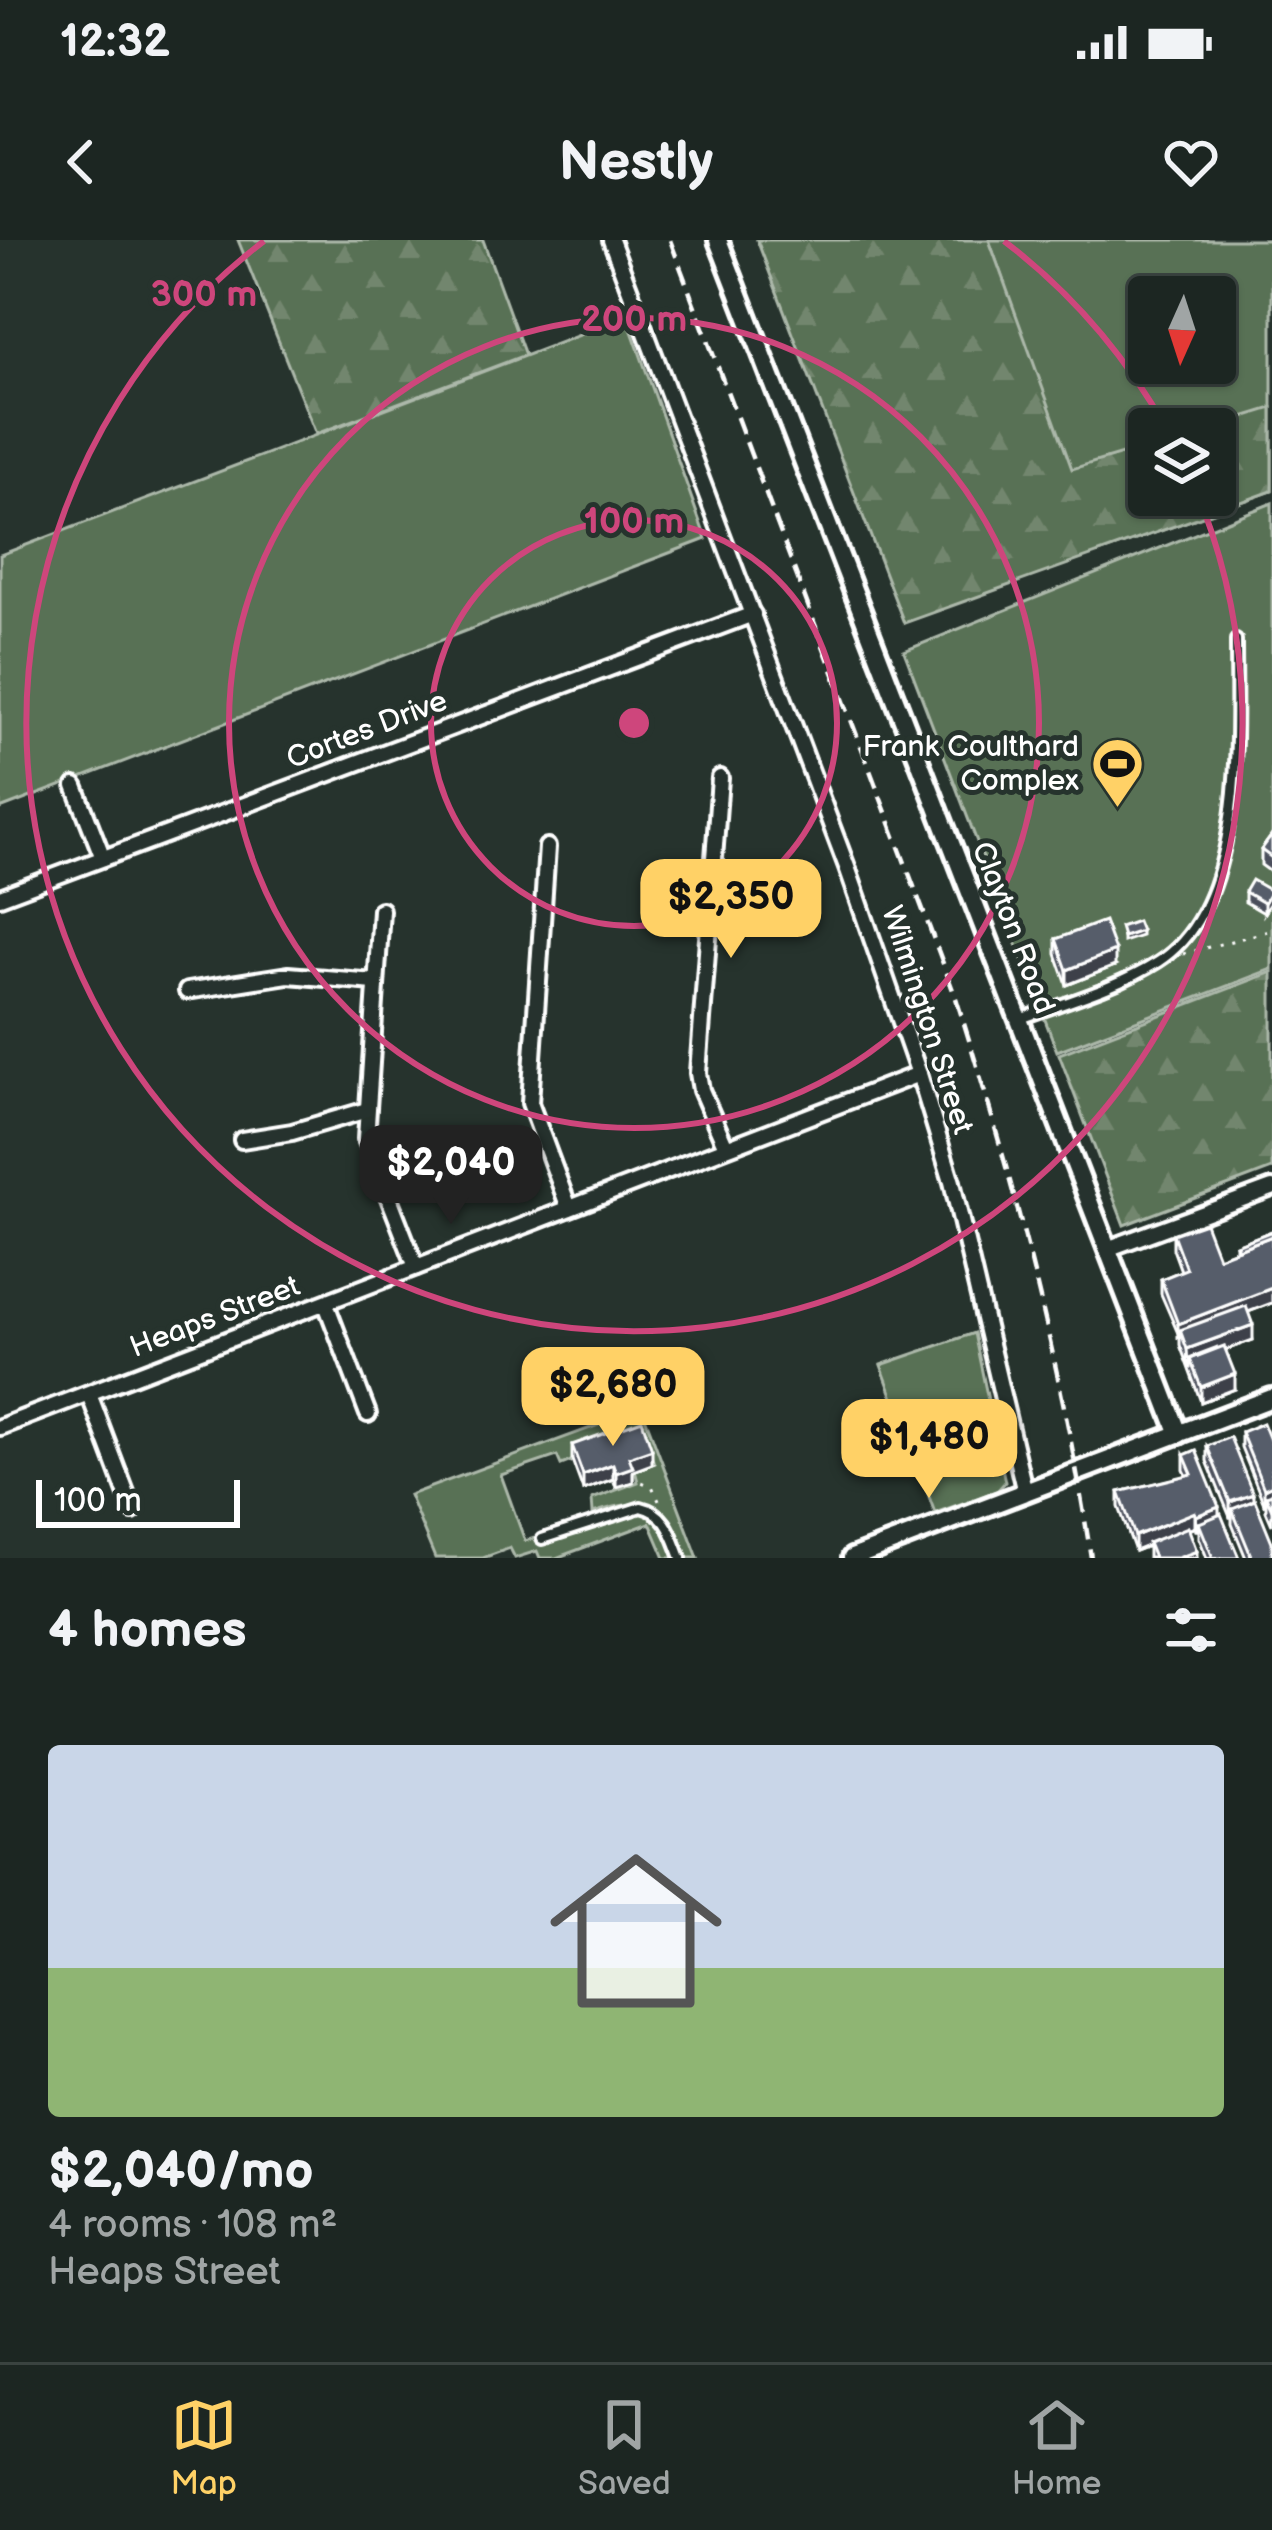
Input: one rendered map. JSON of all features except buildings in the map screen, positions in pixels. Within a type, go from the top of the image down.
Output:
[{"type":"street","name":"Wilmington Street","points":[[611,240],[848,868],[919,1074],[952,1182],[1024,1493]]},
{"type":"street","name":"Clayton Road","points":[[718,240],[1179,1434]]},
{"type":"street","name":"Cortes Drive","points":[[0,897],[752,614]]},
{"type":"street","points":[[720,778],[698,1073],[726,1147]]},
{"type":"street","points":[[75,786],[103,858]]},
{"type":"street","points":[[548,847],[530,1103],[569,1208]]},
{"type":"street","points":[[381,910],[366,1139],[416,1267]]},
{"type":"street","points":[[187,992],[288,976],[375,982]]},
{"type":"street","name":"Heaps Street","points":[[0,1427],[919,1074]]},
{"type":"street","points":[[242,1140],[292,1132],[367,1110]]},
{"type":"street","points":[[1107,1249],[1272,1188]]},
{"type":"street","points":[[326,1304],[368,1414]]},
{"type":"street","points":[[88,1394],[133,1511]]},
{"type":"street","points":[[852,1558],[1272,1398]]},
{"type":"lane","points":[[1019,1020],[1128,978],[1163,959],[1205,914],[1220,869],[1236,745],[1236,640]]},
{"type":"lane","points":[[542,1539],[640,1507],[661,1516],[681,1558]]},
{"type":"path","points":[[1163,959],[1272,930]]},
{"type":"path","points":[[631,1478],[652,1486],[661,1516]]},
{"type":"green space","points":[[238,240],[483,240],[525,355],[316,434]]},
{"type":"green space","points":[[757,240],[989,240],[1072,469],[1128,452],[1128,516],[1202,516],[904,623]]},
{"type":"green space","points":[[989,240],[1272,240],[1272,491],[1236,504],[1236,408],[1128,408],[1128,516],[1202,516],[1099,553]]},
{"type":"green space","points":[[627,317],[706,539],[0,809],[0,555]]},
{"type":"green space","points":[[1272,408],[1272,491],[1236,504],[1236,419]]},
{"type":"green space","name":"Frank Coulthard Complex","points":[[1272,503],[1272,969],[1057,1051],[904,651]]},
{"type":"green space","points":[[1272,972],[1272,1169],[1124,1225],[1059,1054]]},
{"type":"green space","points":[[974,1333],[1005,1482],[997,1491],[935,1513],[881,1365]]},
{"type":"green space","points":[[642,1409],[698,1558],[686,1558],[670,1525],[653,1508],[629,1505],[593,1513],[592,1499],[638,1482],[635,1470],[654,1463],[643,1433],[561,1465],[557,1456],[501,1475],[525,1541],[538,1537],[540,1542],[645,1511],[663,1524],[677,1558],[665,1558],[650,1523],[556,1558],[540,1558],[537,1551],[515,1558],[510,1548],[483,1558],[435,1558],[409,1495]]},
{"type":"railway","points":[[670,240],[956,998],[1034,1275],[1091,1558]]},
{"type":"place","name":"Frank Coulthard Complex","points":[[1118,810]]}]
